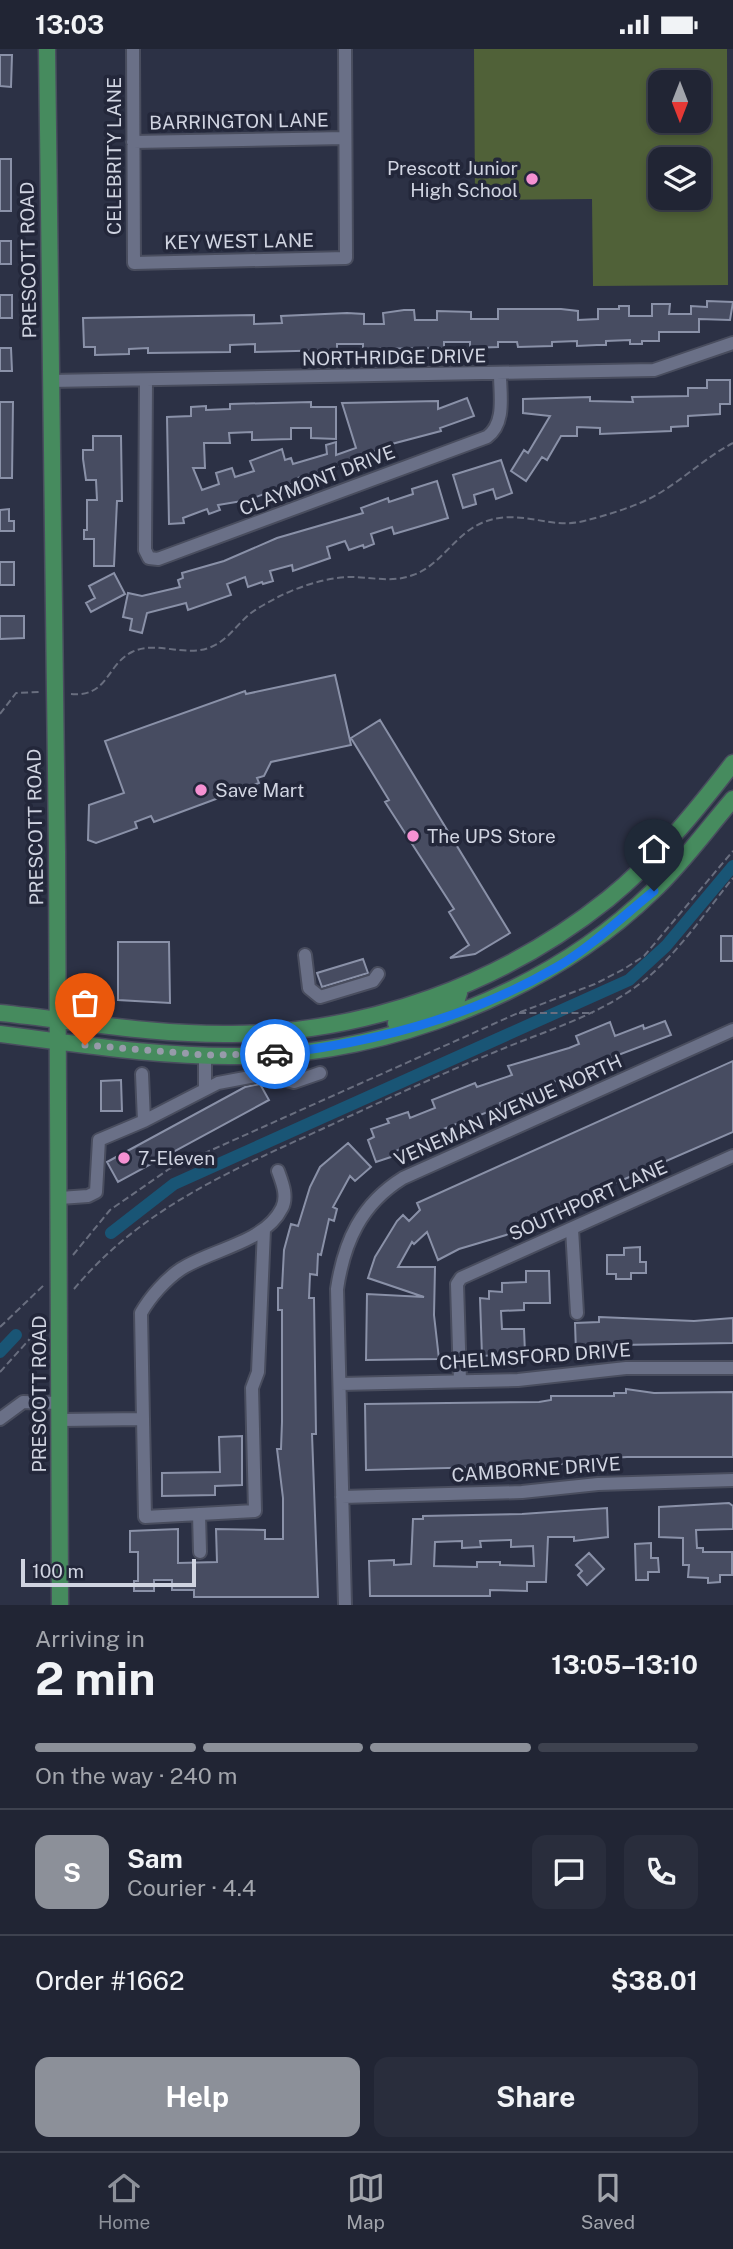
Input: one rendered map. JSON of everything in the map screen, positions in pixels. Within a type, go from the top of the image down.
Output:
[{"type":"main road","name":"PRESCOTT ROAD","points":[[47,49],[60,1198],[61,1605]]},
{"type":"main road","points":[[0,1013],[199,1034],[268,1033],[372,1016],[458,987],[531,951],[608,898],[682,826],[733,763]]},
{"type":"main road","points":[[672,869],[682,847],[723,794],[725,787],[721,779]]},
{"type":"main road","points":[[0,1034],[205,1055],[276,1054],[359,1041],[469,1010],[559,966],[654,891],[733,799]]},
{"type":"main road","points":[[359,1041],[372,1031],[457,999],[458,987]]},
{"type":"street","name":"CELEBRITY LANE","points":[[133,49],[134,263]]},
{"type":"street","points":[[345,49],[345,138]]},
{"type":"street","name":"BARRINGTON LANE","points":[[133,142],[345,138]]},
{"type":"street","name":"KEY WEST LANE","points":[[134,263],[345,258],[345,138]]},
{"type":"street","name":"NORTHRIDGE DRIVE","points":[[50,381],[654,370],[733,343]]},
{"type":"street","name":"CLAYMONT DRIVE","points":[[146,380],[145,542],[149,558],[167,558],[487,437],[497,430],[500,374]]},
{"type":"street","points":[[305,954],[309,988],[320,997],[373,981],[379,974]]},
{"type":"street","name":"VENEMAN AVENUE NORTH","points":[[345,1605],[337,1301],[340,1269],[354,1228],[374,1200],[387,1188],[415,1172],[733,1030]]},
{"type":"street","points":[[205,1055],[205,1089]]},
{"type":"street","points":[[60,1198],[88,1196],[96,1192],[99,1140],[144,1121],[205,1089],[247,1076],[266,1074],[294,1082],[320,1073]]},
{"type":"street","points":[[142,1074],[144,1121]]},
{"type":"street","name":"SOUTHPORT LANE","points":[[460,1381],[459,1281],[733,1156]]},
{"type":"street","points":[[264,1229],[258,1372],[253,1388],[255,1511],[145,1517],[141,1313],[148,1301],[180,1269],[264,1229],[283,1207],[284,1190],[278,1171]]},
{"type":"street","points":[[572,1229],[577,1313]]},
{"type":"street","name":"CHELMSFORD DRIVE","points":[[340,1384],[518,1380],[626,1369],[733,1368]]},
{"type":"street","points":[[0,1419],[23,1402],[60,1403]]},
{"type":"street","points":[[60,1420],[143,1419]]},
{"type":"street","name":"CAMBORNE DRIVE","points":[[342,1497],[522,1492],[598,1484],[733,1480]]},
{"type":"street","points":[[199,1514],[200,1552]]},
{"type":"path","points":[[78,695],[94,692],[103,685],[119,662],[133,651],[145,648],[190,652],[209,649],[222,642],[251,612],[281,596],[325,581],[347,577],[410,577],[430,568],[465,532],[483,522],[521,515],[572,523],[655,496],[715,452],[733,443]]},
{"type":"path","points":[[0,714],[16,693],[33,692]]},
{"type":"path","points":[[0,1327],[60,1269],[110,1210],[169,1169],[517,1013],[595,984],[643,956],[733,851]]},
{"type":"path","points":[[0,1372],[112,1249],[160,1210],[351,1116],[475,1060],[595,1013],[635,988],[655,970],[733,878]]},
{"type":"path","points":[[517,1013],[595,1013]]},
{"type":"green space","points":[[474,49],[727,49],[728,285],[593,286],[592,199],[475,200]]},
{"type":"building","points":[[0,55],[12,55],[11,87],[0,86]]},
{"type":"building","points":[[0,159],[11,159],[11,211],[0,211]]},
{"type":"building","points":[[0,241],[11,241],[11,264],[0,264]]},
{"type":"building","points":[[0,295],[12,295],[12,318],[0,318]]},
{"type":"building","points":[[707,301],[733,302],[730,320],[699,319],[699,332],[659,332],[659,341],[642,341],[642,344],[630,344],[630,340],[606,341],[606,345],[577,346],[577,341],[552,342],[552,346],[518,347],[517,342],[498,342],[498,347],[470,348],[470,342],[444,342],[444,348],[363,349],[363,344],[337,344],[337,350],[255,352],[255,344],[230,345],[230,352],[148,353],[148,348],[129,349],[129,354],[95,355],[95,347],[84,347],[83,318],[254,315],[254,324],[282,323],[281,316],[347,313],[364,314],[364,324],[384,324],[383,313],[404,310],[414,310],[415,320],[437,320],[437,311],[471,312],[471,319],[498,319],[498,309],[561,309],[578,311],[578,320],[598,319],[598,309],[619,309],[619,306],[629,306],[629,316],[652,316],[652,304],[670,304],[669,314],[691,314],[691,306],[707,307]]},
{"type":"building","points":[[0,348],[11,348],[12,371],[0,371]]},
{"type":"building","points":[[707,380],[730,380],[730,404],[720,404],[720,414],[688,416],[688,426],[671,427],[671,431],[600,434],[600,428],[577,427],[577,436],[561,436],[547,460],[542,457],[526,481],[511,471],[524,450],[528,453],[550,416],[523,413],[523,399],[590,397],[590,401],[633,402],[632,397],[688,396],[688,388],[707,388]]},
{"type":"building","points":[[467,398],[474,416],[440,428],[441,431],[388,445],[389,447],[348,460],[349,463],[298,478],[299,481],[248,500],[218,505],[220,510],[209,514],[207,509],[183,518],[184,523],[169,524],[167,417],[191,416],[191,407],[206,406],[206,410],[230,409],[230,404],[311,402],[311,407],[336,407],[336,439],[311,438],[311,428],[291,428],[291,439],[252,440],[252,432],[229,433],[230,443],[204,443],[205,468],[193,468],[202,490],[219,484],[216,473],[232,468],[235,477],[254,471],[250,461],[282,449],[285,460],[291,458],[293,464],[327,454],[326,445],[336,442],[336,455],[356,448],[342,403],[438,401],[438,409]]},
{"type":"building","points":[[0,402],[13,402],[12,478],[0,478]]},
{"type":"building","points":[[93,436],[121,436],[122,501],[117,501],[114,566],[94,566],[94,539],[84,539],[84,530],[87,530],[87,500],[97,500],[96,480],[86,480],[83,459],[83,450],[93,450]]},
{"type":"building","points":[[501,460],[512,493],[496,499],[493,489],[474,495],[476,504],[463,508],[453,475]]},
{"type":"building","points":[[437,481],[448,518],[394,534],[392,527],[371,534],[374,544],[364,548],[363,545],[349,550],[345,541],[327,547],[330,558],[293,571],[292,565],[270,571],[273,581],[263,584],[262,582],[248,587],[245,577],[227,584],[231,595],[188,610],[186,603],[147,613],[142,633],[130,630],[132,619],[123,617],[128,593],[142,596],[180,587],[178,580],[183,578],[182,573],[224,561],[277,538],[363,513],[361,508],[388,498],[389,502],[413,494],[412,489]]},
{"type":"building","points":[[9,509],[9,521],[14,521],[14,531],[0,531],[0,510]]},
{"type":"building","points":[[0,562],[14,562],[14,585],[0,585]]},
{"type":"building","points":[[114,573],[125,594],[91,612],[86,603],[95,598],[89,586]]},
{"type":"building","points":[[0,616],[24,616],[24,638],[0,639]]},
{"type":"building","points":[[335,675],[351,745],[271,762],[264,776],[257,778],[259,783],[154,822],[151,816],[135,822],[137,828],[96,843],[88,840],[89,805],[124,793],[105,741],[245,691],[246,694]]},
{"type":"building","points":[[380,720],[510,933],[475,954],[450,958],[469,945],[449,912],[454,909],[385,802],[389,800],[351,738]]},
{"type":"building","points":[[721,936],[733,936],[733,961],[721,961]]},
{"type":"building","points":[[118,942],[169,942],[170,1003],[118,1000]]},
{"type":"building","points":[[363,959],[368,973],[322,987],[317,973]]},
{"type":"building","points":[[665,1021],[671,1035],[500,1103],[501,1107],[441,1130],[396,1151],[397,1155],[376,1162],[368,1140],[374,1137],[371,1129],[389,1123],[387,1119],[408,1112],[410,1118],[435,1108],[432,1100],[475,1083],[477,1087],[512,1075],[508,1066],[579,1044],[576,1036],[610,1022],[615,1036],[643,1025],[644,1029]]},
{"type":"building","points":[[733,1061],[733,1132],[542,1215],[506,1235],[459,1249],[438,1260],[427,1232],[414,1244],[412,1242],[398,1267],[435,1267],[434,1315],[439,1359],[366,1360],[367,1294],[424,1297],[368,1278],[375,1257],[397,1221],[403,1215],[409,1221],[420,1210],[417,1203]]},
{"type":"building","points":[[121,1080],[122,1111],[101,1111],[101,1081]]},
{"type":"building","points":[[260,1084],[269,1100],[118,1182],[107,1162],[245,1087]]},
{"type":"building","points":[[348,1143],[371,1167],[355,1181],[350,1176],[333,1207],[337,1209],[334,1221],[329,1219],[321,1255],[318,1254],[317,1275],[310,1274],[309,1298],[314,1298],[316,1434],[312,1434],[318,1597],[194,1597],[194,1590],[172,1590],[172,1580],[154,1580],[154,1591],[134,1591],[134,1581],[138,1581],[138,1552],[130,1552],[130,1531],[178,1529],[178,1563],[217,1562],[216,1529],[265,1530],[265,1539],[283,1539],[283,1498],[277,1449],[281,1449],[282,1422],[282,1310],[278,1310],[278,1288],[282,1288],[284,1250],[291,1224],[298,1226],[310,1187],[320,1167]]},
{"type":"building","points":[[640,1247],[640,1262],[646,1262],[646,1273],[631,1273],[631,1279],[616,1279],[616,1274],[607,1274],[607,1255],[624,1255],[624,1248]]},
{"type":"building","points":[[526,1271],[549,1271],[550,1303],[524,1303],[524,1310],[501,1311],[502,1329],[524,1329],[525,1353],[482,1356],[480,1298],[489,1299],[489,1291],[502,1292],[502,1283],[526,1282]]},
{"type":"building","points":[[599,1317],[694,1321],[733,1318],[733,1343],[620,1345],[586,1348],[586,1352],[576,1353],[575,1323],[599,1322]]},
{"type":"building","points":[[626,1389],[654,1393],[733,1392],[733,1457],[627,1457],[530,1466],[366,1470],[365,1404],[539,1402],[551,1400],[551,1396],[614,1396],[614,1393],[626,1393]]},
{"type":"building","points":[[242,1436],[242,1485],[215,1486],[215,1495],[162,1496],[162,1473],[220,1472],[219,1437]]},
{"type":"building","points":[[729,1503],[733,1506],[733,1529],[696,1530],[697,1548],[703,1548],[703,1552],[732,1552],[732,1575],[720,1575],[720,1582],[708,1583],[708,1578],[688,1577],[689,1565],[683,1565],[683,1538],[659,1537],[659,1507]]},
{"type":"building","points":[[607,1508],[608,1537],[574,1541],[574,1537],[548,1537],[546,1582],[527,1582],[527,1591],[490,1590],[490,1596],[370,1596],[369,1561],[394,1560],[394,1565],[411,1564],[413,1519],[423,1519],[423,1516],[522,1514]],"holes":[[[511,1540],[511,1547],[533,1546],[534,1566],[500,1565],[500,1562],[477,1562],[477,1567],[434,1566],[435,1542],[462,1541],[462,1548],[481,1547],[480,1541]]]},
{"type":"building","points":[[651,1543],[651,1558],[658,1558],[659,1572],[648,1572],[648,1580],[636,1580],[635,1544]]},
{"type":"building","points":[[589,1553],[604,1569],[587,1585],[578,1575],[582,1571],[576,1565]]},
{"type":"waterway","points":[[111,1233],[174,1184],[629,980],[666,946],[733,866]]},
{"type":"waterway","points":[[0,1352],[16,1335]]},
{"type":"way so far","points":[[85,1045],[205,1055],[275,1054]]},
{"type":"place","name":"Prescott Junior High School","points":[[532,179]]},
{"type":"place","name":"Save Mart","points":[[201,790]]},
{"type":"place","name":"The UPS Store","points":[[413,836]]},
{"type":"place","name":"7-Eleven","points":[[124,1158]]},
{"type":"route","points":[[275,1054],[359,1041],[407,1030],[469,1010],[559,966],[654,891]]}]
